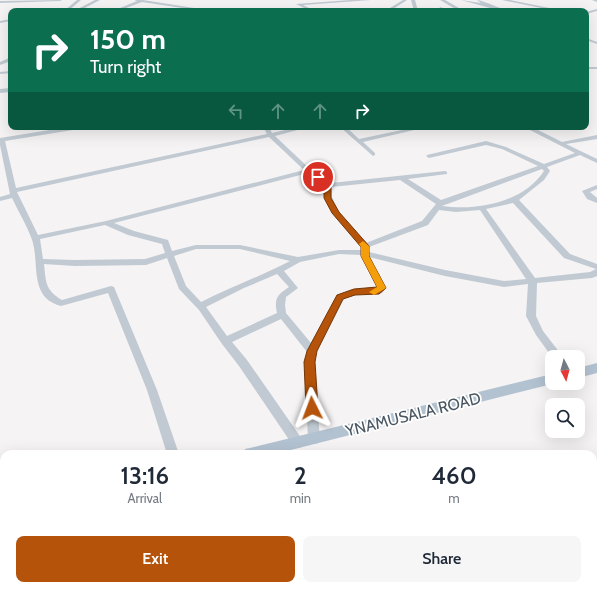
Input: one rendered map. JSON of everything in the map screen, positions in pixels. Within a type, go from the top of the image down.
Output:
[{"type":"main road","points":[[585,371],[597,368]]},
{"type":"main road","name":"YNAMUSALA ROAD","points":[[284,450],[298,443],[545,382]]},
{"type":"street","points":[[0,2],[60,0]]},
{"type":"street","points":[[70,8],[79,0]]},
{"type":"street","points":[[82,8],[98,0]]},
{"type":"street","points":[[136,0],[192,8]]},
{"type":"street","points":[[297,2],[369,0]]},
{"type":"street","points":[[392,8],[405,0]]},
{"type":"street","points":[[442,0],[457,8]]},
{"type":"street","points":[[463,0],[494,8]]},
{"type":"street","points":[[479,0],[486,6]]},
{"type":"street","points":[[504,0],[546,8]]},
{"type":"street","points":[[123,8],[141,1]]},
{"type":"street","points":[[0,7],[18,2]]},
{"type":"street","points":[[297,2],[307,8]]},
{"type":"street","points":[[60,130],[1,140],[5,174],[36,238],[42,284],[49,296],[61,303],[110,289],[152,390],[172,450]]},
{"type":"street","points":[[268,130],[309,172],[328,182],[328,198],[336,213],[365,250],[365,256],[382,288],[379,291],[354,292],[340,297],[312,351],[310,362],[314,439]]},
{"type":"street","points":[[0,199],[14,193],[291,130]]},
{"type":"street","points":[[346,130],[373,154]]},
{"type":"street","points":[[358,141],[404,130]]},
{"type":"street","points":[[533,130],[597,161]]},
{"type":"street","points":[[540,130],[597,158]]},
{"type":"street","points":[[565,142],[597,137]]},
{"type":"street","points":[[400,177],[438,205],[456,210],[482,208],[515,200],[542,179],[547,171],[543,166],[504,148],[486,143],[429,156]]},
{"type":"street","points":[[365,250],[425,223],[438,205],[580,153]]},
{"type":"street","points":[[36,238],[106,223],[309,172]]},
{"type":"street","points":[[329,185],[445,173]]},
{"type":"street","points":[[597,187],[586,191],[590,197],[597,201]]},
{"type":"street","points":[[515,200],[567,256],[597,271]]},
{"type":"street","points":[[482,208],[533,282],[531,316],[539,333],[552,350]]},
{"type":"street","points":[[106,223],[131,233],[165,242],[176,276],[182,287],[200,306],[243,363],[298,443]]},
{"type":"street","points":[[39,261],[75,264],[146,262],[190,248],[240,247],[298,260]]},
{"type":"street","points":[[200,306],[241,286],[279,271],[298,260],[339,252],[365,250],[445,272],[504,284],[533,282],[597,271]]},
{"type":"street","points":[[279,271],[294,288],[282,296],[280,306],[282,314],[312,351]]},
{"type":"street","points":[[225,341],[282,314]]},
{"type":"slow traffic","points":[[363,244],[365,246],[365,256],[382,288],[379,291],[374,292]]},
{"type":"route","points":[[312,408],[310,362],[312,351],[340,297],[354,292],[379,291],[382,288],[365,256],[365,246],[336,213],[328,198],[328,182],[318,177]]}]
